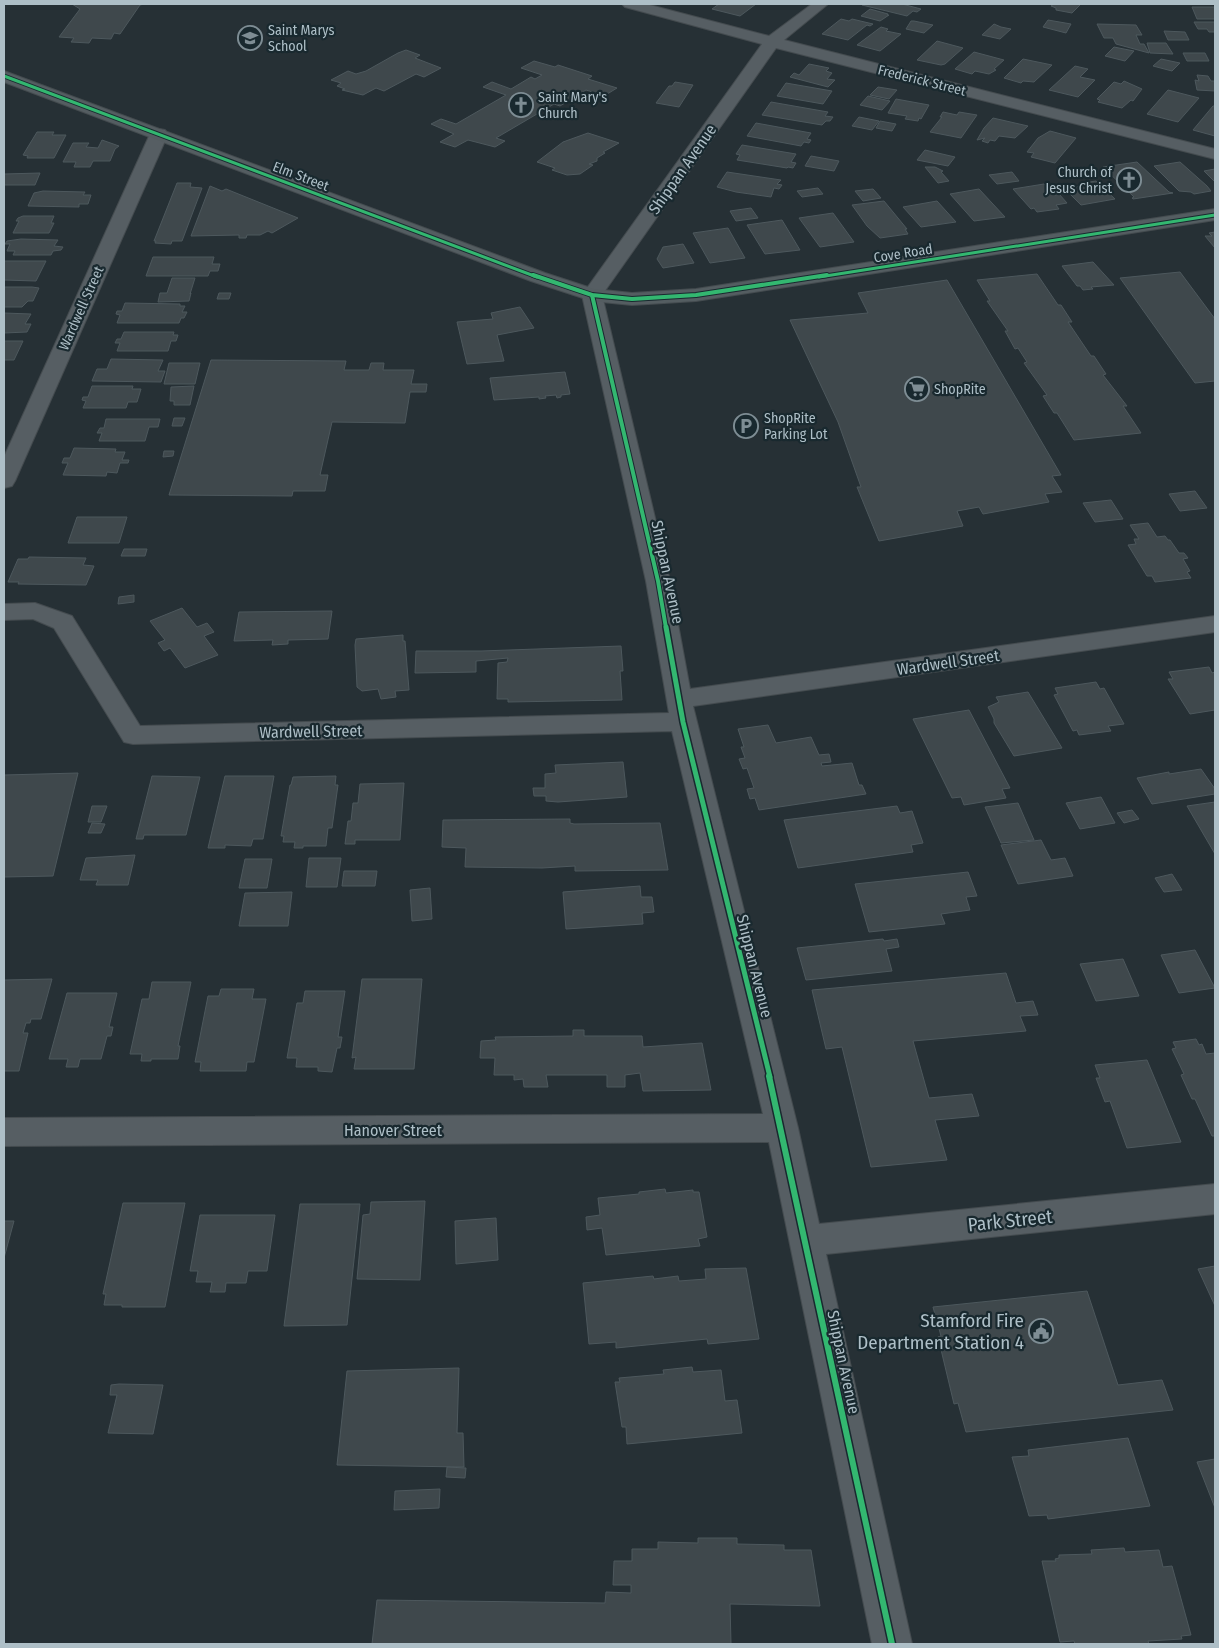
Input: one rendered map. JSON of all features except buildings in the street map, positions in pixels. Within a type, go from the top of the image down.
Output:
[{"type":"main road","name":"Elm Street","points":[[4,76],[538,277],[592,295]]},
{"type":"main road","name":"Cove Road","points":[[592,295],[632,299],[696,295],[1019,247],[1215,215]]},
{"type":"street","name":"Frederick Street","points":[[630,4],[772,42],[1215,154]]},
{"type":"street","name":"Shippan Avenue","points":[[821,4],[772,42],[592,295],[658,581],[681,710],[782,1128],[892,1644]]},
{"type":"street","name":"Wardwell Street","points":[[4,481],[158,134]]},
{"type":"street","name":"Wardwell Street","points":[[4,612],[34,611],[63,622],[133,734],[681,710],[725,694],[1215,624]]},
{"type":"street","name":"Hanover Street","points":[[4,1132],[782,1128]]},
{"type":"street","name":"Park Street","points":[[806,1241],[1215,1199]]},
{"type":"cycle path","points":[[4,76],[538,277],[592,295],[632,299],[696,295],[1215,215]]},
{"type":"cycle path","points":[[592,295],[658,581],[683,722],[782,1128],[892,1644]]},
{"type":"place","name":"Saint Marys School","points":[[250,38]]},
{"type":"place","name":"Saint Mary's Church","points":[[521,105]]},
{"type":"place","name":"Church of Jesus Christ","points":[[1129,180]]},
{"type":"place","name":"ShopRite","points":[[917,389]]},
{"type":"place","name":"ShopRite Parking Lot","points":[[746,426]]},
{"type":"place","name":"Stamford Fire Department Station 4","points":[[1041,1331]]}]
